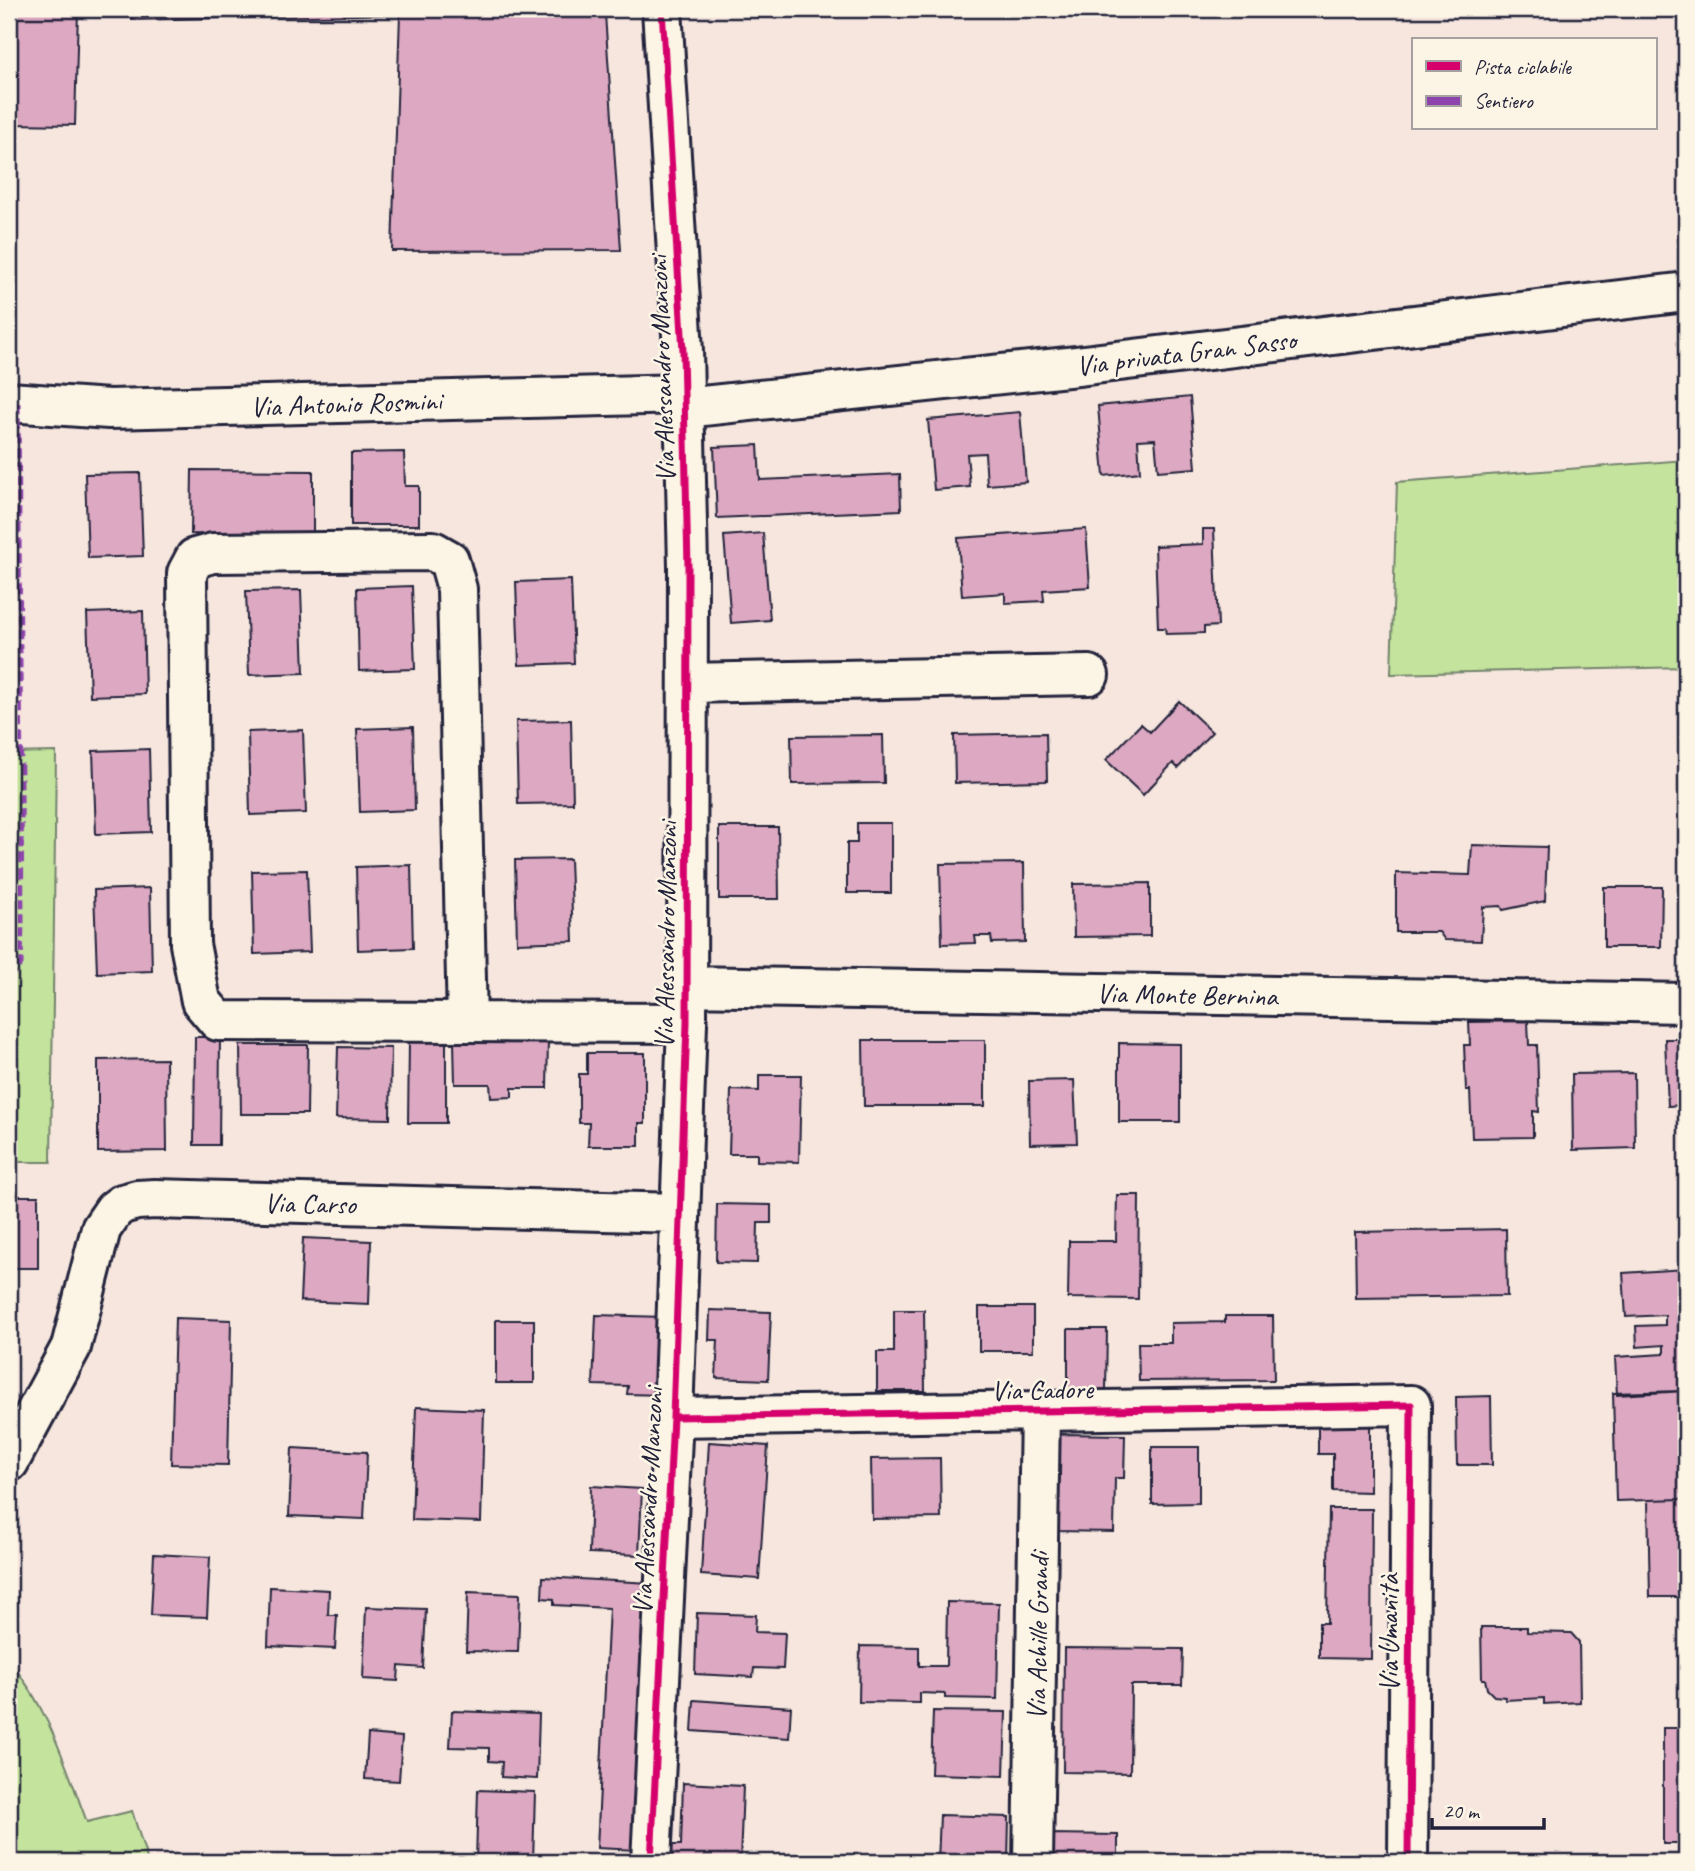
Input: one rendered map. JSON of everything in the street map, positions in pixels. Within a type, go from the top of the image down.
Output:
[{"type":"street","name":"Via Alessandro Manzoni","points":[[651,1862],[673,1417],[687,1004],[688,567],[684,401],[662,9]]},
{"type":"street","name":"Via privata Gran Sasso","points":[[684,401],[1077,366],[1686,292]]},
{"type":"street","name":"Via Antonio Rosmini","points":[[9,402],[108,410],[684,401]]},
{"type":"street","name":"Via Monte Bernina","points":[[467,1022],[457,589],[449,560],[433,551],[213,553],[195,558],[187,572],[190,944],[201,1002],[218,1021],[467,1022],[687,1004],[1686,1003]]},
{"type":"street","points":[[688,683],[1089,675]]},
{"type":"street","name":"Via Carso","points":[[9,1462],[71,1347],[101,1229],[114,1210],[122,1204],[137,1200],[680,1213]]},
{"type":"street","name":"Via Cadore","points":[[673,1417],[1411,1405]]},
{"type":"street","name":"Via Umanità","points":[[1408,1862],[1411,1405]]},
{"type":"street","name":"Via Achille Grandi","points":[[1033,1862],[1040,1410]]},
{"type":"green space","points":[[1686,460],[1686,667],[1391,674],[1397,482]]},
{"type":"green space","points":[[56,752],[51,1162],[9,1162],[9,753]]},
{"type":"green space","points":[[9,1661],[35,1697],[45,1717],[87,1822],[132,1811],[148,1862],[9,1862]]},
{"type":"building","points":[[9,9],[78,9],[75,125],[9,124]]},
{"type":"building","points":[[132,9],[635,9],[635,14],[605,14],[621,250],[392,251],[400,14],[132,20]]},
{"type":"building","points":[[1190,397],[1196,468],[1158,471],[1155,439],[1138,440],[1140,472],[1104,476],[1098,406]]},
{"type":"building","points":[[1020,412],[1026,482],[987,485],[985,453],[967,454],[970,487],[934,490],[928,420]]},
{"type":"building","points":[[758,445],[760,480],[900,474],[901,510],[717,518],[714,447]]},
{"type":"building","points":[[404,452],[405,486],[419,486],[419,525],[351,525],[351,453]]},
{"type":"building","points":[[192,470],[313,471],[313,535],[191,534]]},
{"type":"building","points":[[140,473],[143,556],[88,558],[85,474]]},
{"type":"building","points":[[1086,529],[1090,587],[1043,590],[1044,601],[1005,603],[1005,593],[962,596],[958,538]]},
{"type":"building","points":[[1203,529],[1214,529],[1218,626],[1204,627],[1204,633],[1166,634],[1165,628],[1158,628],[1155,546],[1203,544]]},
{"type":"building","points":[[763,533],[770,620],[731,623],[724,536]]},
{"type":"building","points":[[571,580],[574,663],[519,665],[516,582]]},
{"type":"building","points":[[412,586],[415,669],[359,671],[357,588]]},
{"type":"building","points":[[301,590],[304,673],[249,675],[246,591]]},
{"type":"building","points":[[143,611],[145,694],[90,696],[87,613]]},
{"type":"building","points":[[1179,701],[1212,732],[1178,768],[1173,763],[1143,795],[1106,760],[1141,724],[1150,732]]},
{"type":"building","points":[[571,720],[573,803],[518,804],[516,721]]},
{"type":"building","points":[[413,727],[415,810],[360,812],[357,729]]},
{"type":"building","points":[[303,730],[306,813],[250,815],[248,732]]},
{"type":"building","points":[[1046,733],[1047,781],[955,783],[954,735]]},
{"type":"building","points":[[883,735],[884,783],[792,784],[791,736]]},
{"type":"building","points":[[149,749],[151,832],[96,834],[93,751]]},
{"type":"building","points":[[857,823],[891,823],[891,893],[847,893],[847,843],[857,843]]},
{"type":"building","points":[[719,827],[778,827],[779,899],[719,899]]},
{"type":"building","points":[[1472,845],[1547,847],[1545,901],[1503,910],[1501,906],[1483,907],[1481,941],[1445,940],[1439,932],[1396,932],[1396,873],[1470,875]]},
{"type":"building","points":[[570,859],[573,941],[517,943],[515,860]]},
{"type":"building","points":[[1024,863],[1025,942],[992,943],[991,936],[975,936],[976,943],[942,944],[940,864]]},
{"type":"building","points":[[411,865],[413,948],[358,950],[356,867]]},
{"type":"building","points":[[307,870],[310,952],[254,954],[252,871]]},
{"type":"building","points":[[1150,883],[1150,936],[1074,937],[1073,884]]},
{"type":"building","points":[[1604,887],[1662,887],[1661,947],[1604,947]]},
{"type":"building","points":[[150,888],[152,971],[97,973],[94,890]]},
{"type":"building","points":[[1528,1021],[1529,1045],[1537,1045],[1539,1112],[1533,1111],[1533,1137],[1472,1138],[1470,1090],[1466,1090],[1464,1045],[1470,1045],[1469,1022]]},
{"type":"building","points":[[195,1037],[220,1037],[219,1145],[194,1145]]},
{"type":"building","points":[[1665,1039],[1686,1039],[1686,1105],[1668,1106]]},
{"type":"building","points":[[548,1040],[547,1088],[512,1088],[512,1097],[491,1098],[490,1084],[455,1084],[454,1041]]},
{"type":"building","points":[[863,1040],[985,1040],[985,1106],[864,1106]]},
{"type":"building","points":[[409,1041],[446,1041],[446,1123],[408,1123]]},
{"type":"building","points":[[1119,1043],[1180,1044],[1180,1122],[1119,1122]]},
{"type":"building","points":[[240,1045],[308,1045],[307,1114],[241,1114]]},
{"type":"building","points":[[338,1047],[391,1048],[390,1119],[336,1118]]},
{"type":"building","points":[[587,1053],[645,1053],[645,1123],[639,1123],[639,1146],[588,1146],[589,1123],[579,1123],[579,1074],[587,1074]]},
{"type":"building","points":[[166,1059],[167,1151],[98,1152],[98,1060]]},
{"type":"building","points":[[1634,1073],[1635,1148],[1573,1150],[1572,1074]]},
{"type":"building","points":[[759,1075],[801,1075],[799,1162],[757,1161],[757,1154],[729,1154],[731,1090],[759,1091]]},
{"type":"building","points":[[1074,1080],[1077,1143],[1030,1144],[1029,1081]]},
{"type":"building","points":[[1117,1195],[1139,1195],[1138,1299],[1068,1298],[1069,1241],[1116,1241]]},
{"type":"building","points":[[9,1196],[38,1196],[38,1268],[9,1268]]},
{"type":"building","points":[[717,1204],[771,1205],[771,1223],[758,1223],[757,1263],[716,1262]]},
{"type":"building","points":[[1506,1229],[1507,1296],[1356,1298],[1355,1232]]},
{"type":"building","points":[[303,1238],[371,1241],[369,1304],[300,1301]]},
{"type":"building","points":[[1686,1269],[1686,1391],[1617,1395],[1615,1357],[1664,1354],[1664,1345],[1637,1347],[1636,1326],[1665,1325],[1665,1315],[1626,1317],[1623,1273]]},
{"type":"building","points":[[979,1307],[1033,1307],[1033,1351],[979,1351]]},
{"type":"building","points":[[710,1310],[771,1312],[768,1380],[716,1378],[718,1340],[709,1340]]},
{"type":"building","points":[[894,1310],[924,1310],[925,1391],[877,1391],[877,1352],[894,1352]]},
{"type":"building","points":[[596,1315],[664,1317],[662,1395],[627,1394],[628,1386],[593,1385]]},
{"type":"building","points":[[1225,1316],[1273,1316],[1274,1380],[1139,1381],[1138,1343],[1171,1343],[1171,1323],[1225,1322]]},
{"type":"building","points":[[175,1318],[231,1320],[228,1465],[171,1464]]},
{"type":"building","points":[[496,1320],[534,1320],[534,1383],[496,1383]]},
{"type":"building","points":[[1068,1329],[1107,1329],[1106,1391],[1068,1391]]},
{"type":"building","points":[[1680,1391],[1683,1499],[1616,1501],[1613,1393]]},
{"type":"building","points":[[1491,1396],[1492,1465],[1457,1465],[1456,1397]]},
{"type":"building","points":[[416,1407],[484,1410],[481,1522],[412,1520]]},
{"type":"building","points":[[1318,1417],[1370,1417],[1370,1492],[1333,1491],[1333,1454],[1318,1454]]},
{"type":"building","points":[[1058,1434],[1125,1435],[1124,1478],[1115,1478],[1114,1532],[1056,1531]]},
{"type":"building","points":[[709,1442],[768,1446],[759,1579],[701,1575]]},
{"type":"building","points":[[1152,1447],[1199,1447],[1199,1503],[1152,1504]]},
{"type":"building","points":[[292,1448],[367,1452],[364,1519],[289,1516]]},
{"type":"building","points":[[940,1458],[941,1518],[872,1519],[871,1459]]},
{"type":"building","points":[[591,1486],[642,1489],[639,1555],[589,1553]]},
{"type":"building","points":[[1686,1499],[1686,1597],[1650,1597],[1648,1500]]},
{"type":"building","points":[[1329,1509],[1372,1509],[1371,1659],[1319,1658],[1319,1623],[1327,1623]]},
{"type":"building","points":[[154,1554],[210,1557],[207,1617],[151,1615]]},
{"type":"building","points":[[543,1577],[650,1583],[637,1850],[597,1848],[609,1608],[554,1605],[554,1599],[542,1598]]},
{"type":"building","points":[[270,1587],[329,1590],[328,1615],[337,1615],[335,1649],[268,1646]]},
{"type":"building","points":[[468,1592],[520,1594],[518,1652],[466,1651]]},
{"type":"building","points":[[947,1602],[999,1603],[997,1699],[945,1698],[945,1694],[920,1693],[920,1703],[859,1702],[860,1646],[919,1647],[919,1666],[946,1666]]},
{"type":"building","points":[[366,1607],[426,1609],[423,1668],[399,1666],[398,1681],[363,1679]]},
{"type":"building","points":[[697,1613],[756,1615],[755,1632],[785,1633],[783,1669],[754,1668],[753,1677],[695,1674]]},
{"type":"building","points":[[1481,1627],[1527,1627],[1527,1632],[1571,1633],[1579,1642],[1580,1702],[1544,1704],[1544,1698],[1505,1700],[1505,1697],[1494,1696],[1487,1689],[1485,1679],[1482,1679]]},
{"type":"building","points":[[1064,1648],[1183,1649],[1182,1685],[1131,1685],[1130,1773],[1063,1772]]},
{"type":"building","points":[[694,1700],[791,1707],[789,1738],[692,1731]]},
{"type":"building","points":[[452,1711],[539,1714],[537,1779],[501,1777],[502,1762],[489,1761],[489,1748],[450,1747]]},
{"type":"building","points":[[933,1711],[1006,1712],[1004,1776],[931,1774]]},
{"type":"building","points":[[1663,1728],[1686,1728],[1686,1844],[1663,1844]]},
{"type":"building","points":[[368,1734],[402,1737],[399,1781],[365,1779]]},
{"type":"building","points":[[683,1783],[743,1786],[740,1862],[671,1862],[672,1845],[681,1845]]},
{"type":"building","points":[[478,1790],[535,1792],[533,1862],[476,1862]]},
{"type":"building","points":[[940,1815],[1009,1817],[1008,1862],[938,1862]]},
{"type":"building","points":[[1050,1834],[1118,1835],[1118,1862],[1050,1862]]},
{"type":"marked path","points":[[9,979],[21,964],[22,921],[18,402]]},
{"type":"cycle path","points":[[651,1862],[673,1417],[687,1023],[688,567],[683,351],[662,9]]},
{"type":"cycle path","points":[[673,1417],[1411,1405],[1408,1862]]}]
